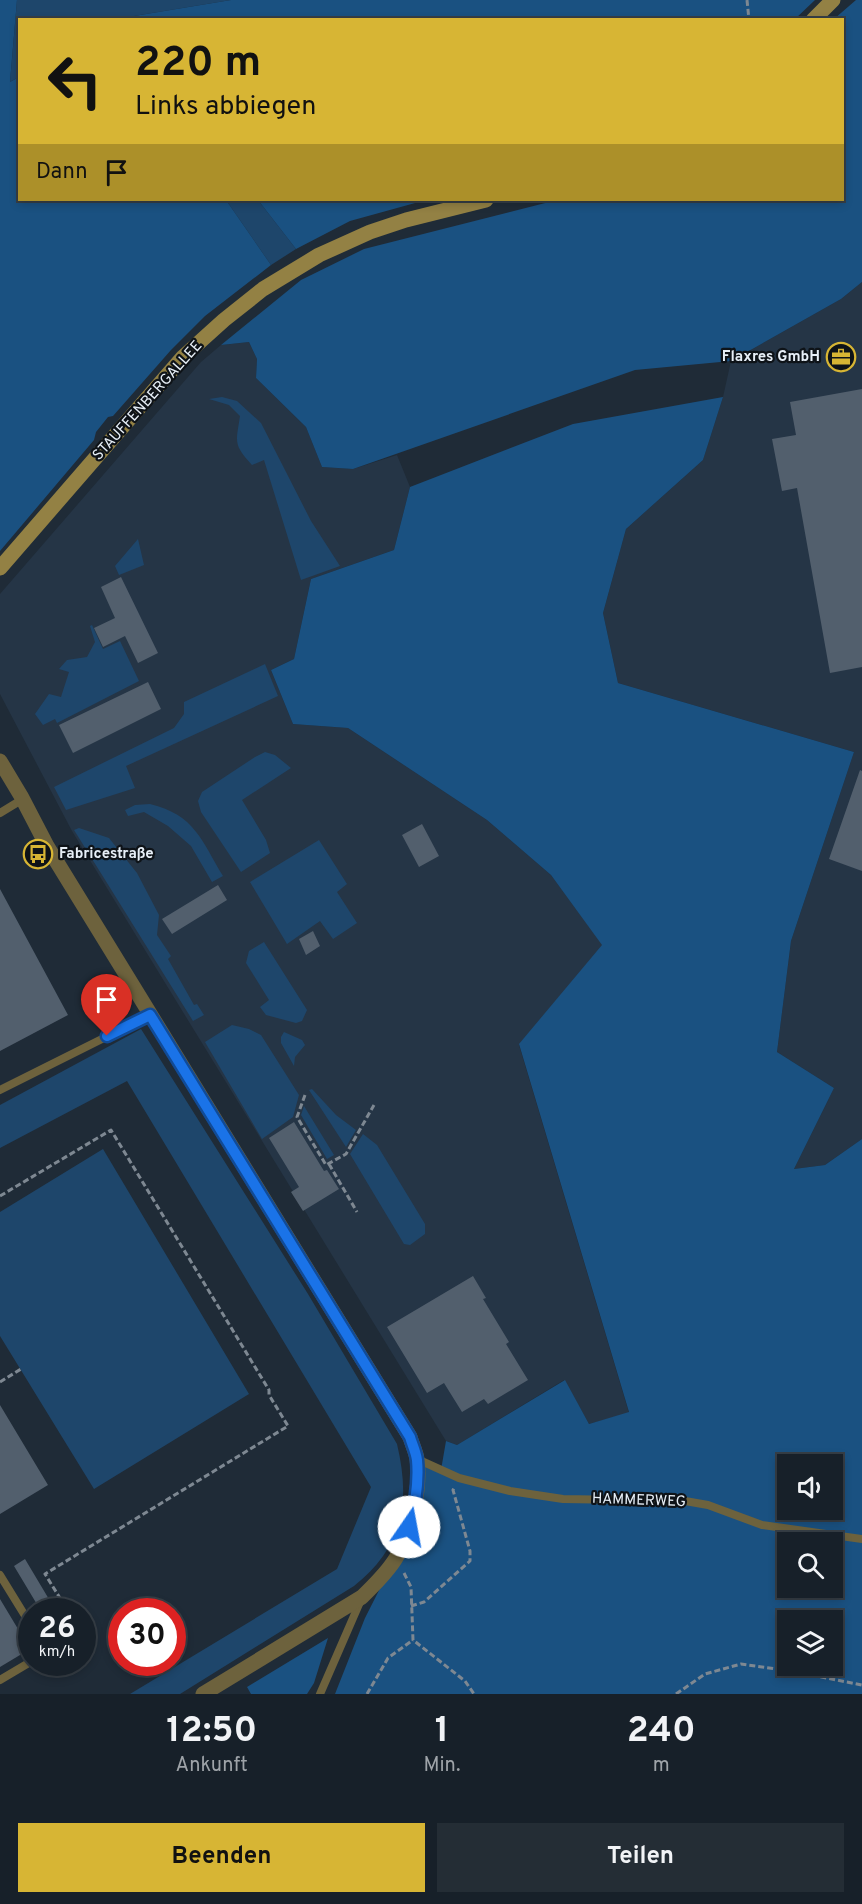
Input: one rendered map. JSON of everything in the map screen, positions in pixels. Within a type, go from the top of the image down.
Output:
[{"type":"main road","points":[[815,18],[833,0]]},
{"type":"main road","name":"STAUFFENBERGALLEE","points":[[0,568],[183,357],[224,320],[263,290],[319,255],[370,232],[406,220],[482,201]]},
{"type":"street","points":[[0,761],[47,846],[410,1437],[417,1459],[417,1484],[413,1513],[396,1558],[382,1577],[362,1597],[203,1694]]},
{"type":"lane","points":[[0,813],[23,799]]},
{"type":"lane","points":[[0,1090],[150,1015]]},
{"type":"lane","name":"HAMMERWEG","points":[[417,1459],[459,1478],[510,1491],[563,1499],[685,1501],[708,1505],[762,1525],[862,1539]]},
{"type":"lane","points":[[0,1575],[18,1604]]},
{"type":"lane","points":[[320,1694],[362,1597]]},
{"type":"lane","points":[[0,1680],[18,1669]]},
{"type":"path","points":[[747,0],[749,18]]},
{"type":"path","points":[[305,1095],[297,1117],[357,1212]]},
{"type":"path","points":[[328,1164],[346,1154],[374,1105]]},
{"type":"path","points":[[0,1196],[111,1130],[288,1426],[45,1574],[60,1598]]},
{"type":"path","points":[[0,1382],[21,1369]]},
{"type":"path","points":[[411,1606],[424,1602],[470,1561],[471,1551],[453,1490],[459,1478]]},
{"type":"path","points":[[396,1558],[411,1587],[413,1640],[465,1681],[474,1694]]},
{"type":"path","points":[[367,1694],[388,1658],[413,1640]]},
{"type":"path","points":[[676,1694],[705,1674],[741,1664],[792,1671],[862,1685]]},
{"type":"shaded area","points":[[0,0],[17,0],[10,82],[18,78],[18,201],[227,201],[271,265],[205,316],[171,350],[113,416],[108,417],[96,432],[94,440],[0,551]]},
{"type":"shaded area","points":[[17,0],[231,0],[122,18],[18,18],[18,78],[10,82]]},
{"type":"shaded area","points":[[231,0],[815,0],[796,18],[122,18]]},
{"type":"shaded area","points":[[856,0],[862,0],[862,282],[841,299],[731,361],[635,370],[353,469],[322,467],[306,427],[256,378],[257,359],[249,342],[221,345],[301,280],[364,249],[553,201],[844,201],[844,18],[835,18]]},
{"type":"shaded area","points":[[227,201],[259,201],[296,249],[271,265]]},
{"type":"shaded area","points":[[259,201],[422,201],[350,221],[296,249]]},
{"type":"shaded area","points":[[862,282],[862,1139],[825,1165],[794,1169],[834,1088],[777,1052],[791,941],[854,752],[618,683],[603,613],[626,529],[703,460],[723,397],[731,361],[841,299]]},
{"type":"shaded area","points":[[249,342],[257,359],[256,378],[306,427],[322,467],[353,469],[397,455],[410,487],[394,550],[311,579],[294,659],[271,670],[293,724],[348,728],[487,820],[551,875],[603,945],[519,1045],[629,1413],[589,1424],[564,1380],[457,1445],[446,1441],[72,831],[0,694],[0,594],[201,362],[221,345]]},
{"type":"shaded area","points":[[222,397],[237,401],[261,423],[311,521],[340,566],[301,580],[264,460],[252,465],[242,452],[237,443],[240,416],[229,405],[209,399]]},
{"type":"shaded area","points":[[723,397],[703,460],[626,529],[603,613],[618,683],[854,752],[791,941],[777,1052],[834,1088],[794,1169],[825,1165],[862,1139],[862,1694],[335,1694],[365,1618],[404,1541],[417,1459],[441,1470],[446,1441],[457,1445],[565,1380],[589,1424],[629,1412],[519,1044],[602,945],[551,875],[487,820],[348,728],[293,724],[271,670],[294,659],[311,579],[394,550],[410,487],[573,424]]},
{"type":"shaded area","points":[[138,539],[144,565],[119,575],[115,566]]},
{"type":"shaded area","points":[[92,625],[103,649],[120,641],[139,681],[57,723],[55,719],[43,725],[35,714],[49,694],[61,697],[69,672],[59,669],[67,660],[87,657],[95,642],[90,626]]},
{"type":"shaded area","points":[[265,664],[278,696],[126,766],[135,788],[66,810],[54,787],[174,728],[184,714],[184,702]]},
{"type":"shaded area","points":[[265,752],[275,755],[291,768],[242,800],[266,840],[270,853],[241,872],[201,812],[198,801],[202,792]]},
{"type":"shaded area","points":[[150,804],[165,809],[187,822],[202,840],[223,876],[212,882],[191,846],[168,826],[144,812],[128,816],[125,810],[135,805]]},
{"type":"shaded area","points":[[79,828],[109,838],[137,873],[159,915],[157,935],[171,956],[168,959],[194,1005],[197,1004],[204,1015],[193,1021],[74,830]]},
{"type":"shaded area","points":[[319,840],[347,884],[337,892],[357,923],[333,939],[320,921],[287,944],[250,882]]},
{"type":"shaded area","points":[[264,942],[307,1010],[302,1021],[296,1023],[266,1015],[260,1007],[269,1000],[246,963],[249,951]]},
{"type":"shaded area","points":[[232,1025],[261,1035],[299,1095],[293,1117],[262,1139],[205,1042]]},
{"type":"shaded area","points":[[141,1029],[308,1294],[397,1444],[403,1486],[399,1522],[393,1539],[383,1556],[370,1571],[354,1586],[180,1694],[130,1694],[160,1676],[186,1676],[186,1660],[337,1569],[371,1487],[127,1081],[0,1148],[0,1105]]},
{"type":"shaded area","points":[[284,1032],[302,1040],[305,1045],[295,1057],[294,1066],[281,1043]]},
{"type":"shaded area","points":[[312,1089],[336,1115],[356,1130],[346,1147],[309,1090]]},
{"type":"shaded area","points":[[304,1106],[334,1155],[327,1159],[301,1115]]},
{"type":"shaded area","points":[[363,1134],[377,1145],[425,1224],[425,1234],[410,1245],[404,1244],[350,1154]]},
{"type":"shaded area","points":[[103,1149],[249,1394],[94,1489],[0,1336],[0,1212]]},
{"type":"shaded area","points":[[328,1638],[314,1683],[307,1694],[251,1694],[247,1687]]},
{"type":"building","points":[[862,389],[862,667],[830,673],[797,488],[782,491],[772,439],[796,435],[790,402]]},
{"type":"building","points":[[121,577],[158,653],[138,663],[125,636],[103,647],[94,628],[115,618],[101,587]]},
{"type":"building","points":[[148,682],[161,709],[73,753],[59,725]]},
{"type":"building","points":[[860,770],[862,771],[862,871],[829,859]]},
{"type":"building","points":[[422,824],[439,856],[419,867],[402,835]]},
{"type":"building","points":[[218,885],[227,900],[172,934],[162,919]]},
{"type":"building","points":[[0,889],[68,1015],[0,1051]]},
{"type":"building","points":[[313,931],[320,946],[306,955],[299,939]]},
{"type":"building","points":[[294,1122],[324,1171],[327,1170],[339,1189],[303,1211],[291,1192],[299,1187],[269,1138]]},
{"type":"building","points":[[473,1276],[486,1298],[483,1299],[509,1342],[506,1344],[528,1380],[488,1404],[484,1399],[462,1412],[444,1383],[427,1393],[387,1327]]},
{"type":"building","points":[[0,1405],[48,1485],[0,1514]]},
{"type":"building","points":[[25,1559],[48,1598],[33,1598],[14,1566]]},
{"type":"building","points":[[0,1599],[18,1629],[18,1656],[0,1667]]},
{"type":"place","name":"Flaxres GmbH","points":[[841,357]]},
{"type":"place","name":"Fabricestraße","points":[[38,854]]},
{"type":"route","points":[[107,1036],[150,1015],[410,1437],[417,1459],[417,1484],[409,1527]]}]
